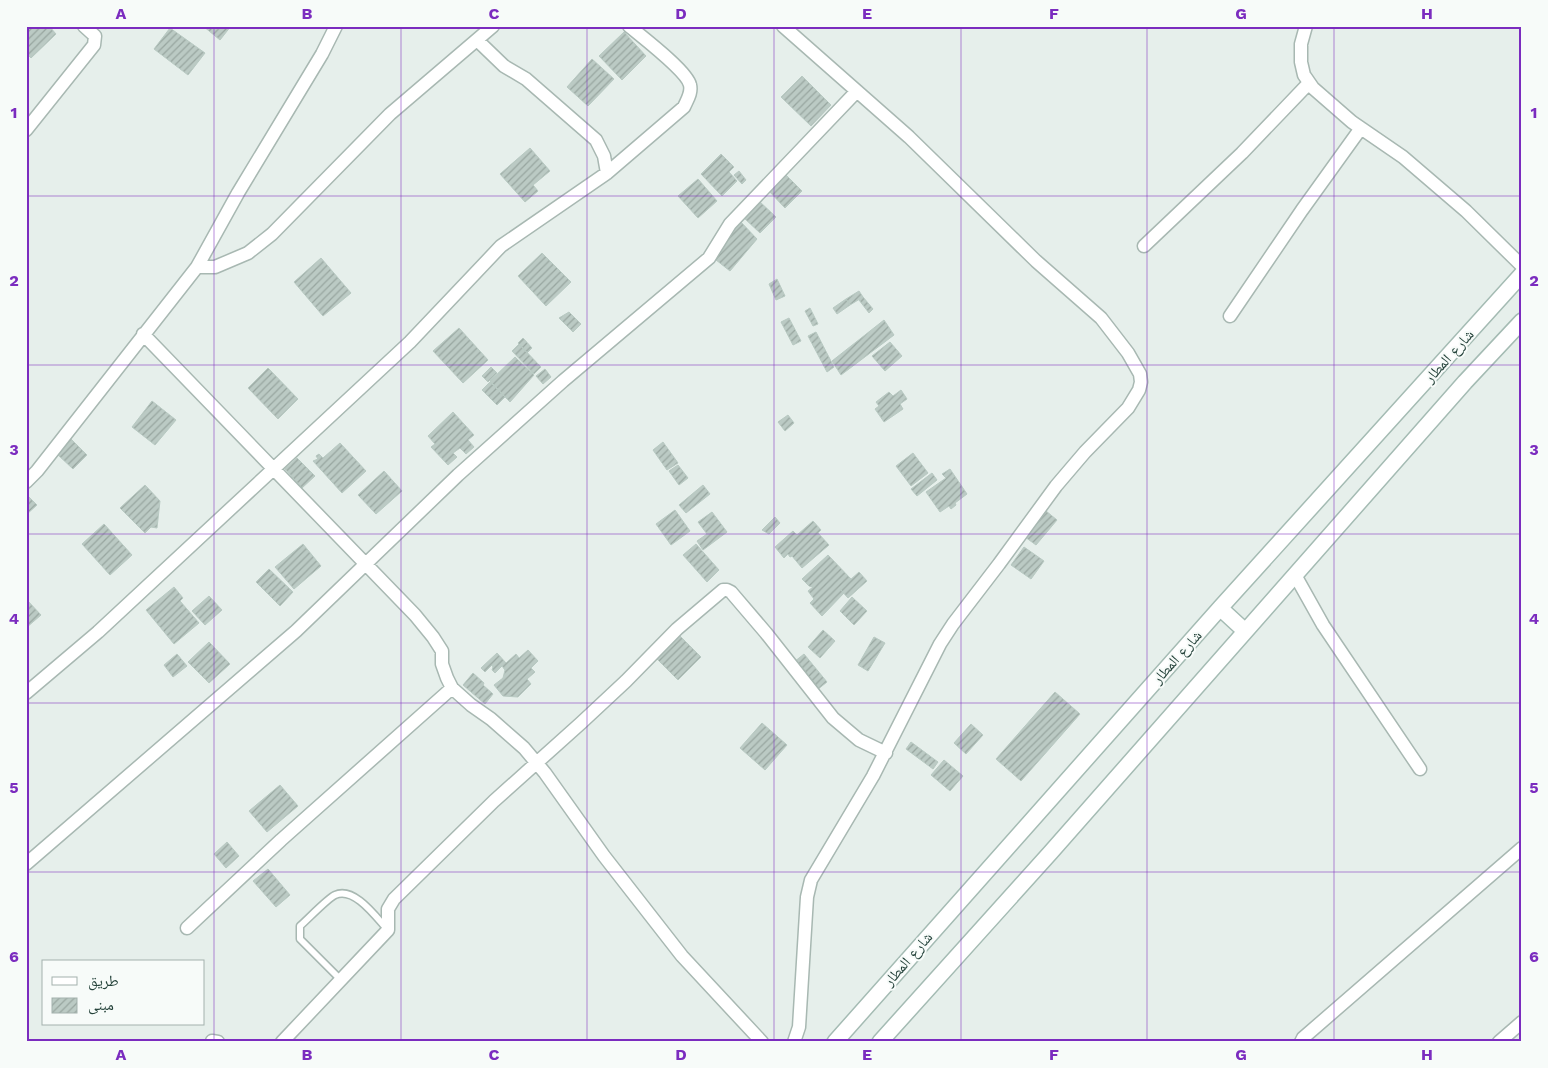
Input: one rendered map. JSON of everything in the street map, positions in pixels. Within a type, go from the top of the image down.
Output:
[{"type":"street","points":[[26,130],[94,45],[95,36],[84,26]]},
{"type":"street","points":[[26,482],[37,471],[197,267],[238,193],[322,54],[336,26]]},
{"type":"street","points":[[197,267],[215,267],[248,253],[272,234],[390,114],[493,26]]},
{"type":"street","points":[[26,693],[98,632],[272,468],[410,342],[501,246],[607,172],[684,107],[690,94],[690,84],[682,72],[629,26]]},
{"type":"street","points":[[783,26],[909,137],[1036,261],[1100,318],[1128,354],[1140,374],[1140,382],[1134,400],[1056,486],[953,624],[940,644],[886,753],[811,880],[808,888],[799,1027],[794,1042]]},
{"type":"street","points":[[1306,26],[1301,44],[1301,62],[1304,75],[1313,88],[1361,128],[1403,157],[1459,205],[1522,266]]},
{"type":"street","points":[[478,40],[504,66],[526,79],[596,140],[604,156],[607,172]]},
{"type":"street","points":[[1144,246],[1242,152],[1309,83]]},
{"type":"street","points":[[26,864],[296,631],[458,475],[563,381],[709,258],[730,224],[857,91]]},
{"type":"street","points":[[1230,316],[1302,210],[1361,128]]},
{"type":"street","name":"شارع المطار","points":[[835,1042],[1220,608],[1522,274]]},
{"type":"street","name":"شارع المطار","points":[[880,1042],[1052,852],[1245,631],[1522,320]]},
{"type":"street","points":[[143,334],[415,615],[442,651],[442,664],[452,688],[471,705],[492,719],[524,748],[545,773],[604,856],[682,956],[762,1042]]},
{"type":"street","points":[[1295,575],[1323,624],[1420,769]]},
{"type":"street","points":[[282,1042],[388,930],[390,903],[494,801],[537,764],[626,681],[677,629],[722,590],[731,592],[833,718],[859,740],[886,753]]},
{"type":"street","points":[[1220,608],[1245,631]]},
{"type":"street","points":[[187,928],[281,840],[452,688]]},
{"type":"street","points":[[1301,1042],[1303,1038],[1522,848]]},
{"type":"street","points":[[1499,1042],[1522,1022]]},
{"type":"street","points":[[212,1041],[218,1042]]},
{"type":"lane","points":[[341,980],[300,939],[300,926],[336,894],[346,894],[356,896],[388,930]]},
{"type":"building","points":[[26,26],[49,26],[56,34],[31,58],[26,53]]},
{"type":"building","points":[[203,26],[231,26],[220,40]]},
{"type":"building","points":[[170,28],[205,53],[188,75],[154,49]]},
{"type":"building","points":[[624,32],[646,56],[622,80],[599,56]]},
{"type":"building","points":[[592,59],[614,79],[588,106],[567,87]]},
{"type":"building","points":[[802,76],[831,105],[811,126],[781,97]]},
{"type":"building","points":[[530,148],[550,171],[533,185],[538,191],[525,202],[500,174]]},
{"type":"building","points":[[721,154],[734,167],[729,172],[737,181],[722,196],[701,174]]},
{"type":"building","points":[[739,171],[746,180],[742,184],[734,175]]},
{"type":"building","points":[[785,174],[802,191],[785,208],[768,190]]},
{"type":"building","points":[[698,179],[717,201],[698,218],[678,196]]},
{"type":"building","points":[[759,201],[776,217],[760,233],[743,217]]},
{"type":"building","points":[[739,220],[757,239],[730,271],[711,256]]},
{"type":"building","points":[[542,253],[571,282],[546,306],[518,276]]},
{"type":"building","points":[[321,258],[351,293],[323,316],[294,282]]},
{"type":"building","points":[[777,279],[785,296],[776,300],[769,284]]},
{"type":"building","points":[[859,291],[863,297],[850,305],[846,299]]},
{"type":"building","points":[[863,297],[873,309],[869,313],[859,300]]},
{"type":"building","points":[[846,299],[850,305],[837,314],[833,308]]},
{"type":"building","points":[[810,308],[818,324],[813,326],[805,311]]},
{"type":"building","points":[[569,312],[581,324],[573,332],[559,318]]},
{"type":"building","points":[[789,318],[801,341],[793,345],[781,322]]},
{"type":"building","points":[[884,320],[894,335],[841,375],[832,361]]},
{"type":"building","points":[[459,328],[488,360],[463,383],[433,351]]},
{"type":"building","points":[[816,332],[834,367],[827,372],[808,336]]},
{"type":"building","points":[[523,338],[532,348],[527,353],[518,343]]},
{"type":"building","points":[[890,342],[902,356],[885,371],[872,356]]},
{"type":"building","points":[[519,344],[541,367],[534,374],[512,351]]},
{"type":"building","points":[[515,357],[534,375],[510,402],[490,381]]},
{"type":"building","points":[[491,367],[497,373],[488,382],[482,376]]},
{"type":"building","points":[[268,368],[298,399],[278,419],[248,388]]},
{"type":"building","points":[[545,369],[551,377],[543,384],[536,376]]},
{"type":"building","points":[[490,382],[505,397],[497,405],[482,390]]},
{"type":"building","points":[[901,390],[907,399],[900,404],[903,409],[884,422],[875,409],[879,406],[876,402],[889,392],[893,396]]},
{"type":"building","points":[[152,401],[176,420],[155,445],[132,427]]},
{"type":"building","points":[[453,412],[474,435],[468,440],[474,447],[466,454],[460,448],[453,453],[457,457],[448,465],[431,447],[435,444],[428,436]]},
{"type":"building","points":[[788,415],[794,423],[785,431],[778,422]]},
{"type":"building","points":[[71,439],[87,455],[73,469],[57,454]]},
{"type":"building","points":[[663,442],[678,463],[667,470],[653,450]]},
{"type":"building","points":[[340,443],[366,471],[342,493],[313,461],[318,459],[316,456],[319,454],[323,458]]},
{"type":"building","points":[[913,453],[928,473],[911,486],[896,466]]},
{"type":"building","points":[[297,458],[315,476],[302,488],[285,469]]},
{"type":"building","points":[[678,465],[688,478],[679,485],[669,471]]},
{"type":"building","points":[[950,469],[967,494],[955,503],[956,505],[951,509],[949,506],[940,512],[926,492],[946,478],[942,474]]},
{"type":"building","points":[[384,471],[402,491],[376,514],[358,495]]},
{"type":"building","points":[[932,473],[937,480],[917,496],[911,489]]},
{"type":"building","points":[[145,485],[160,501],[157,528],[151,527],[145,533],[120,508]]},
{"type":"building","points":[[703,485],[710,494],[686,513],[679,505]]},
{"type":"building","points":[[29,497],[37,505],[26,515],[26,499]]},
{"type":"building","points":[[675,510],[690,531],[671,545],[656,524]]},
{"type":"building","points":[[1046,511],[1057,520],[1036,545],[1025,537]]},
{"type":"building","points":[[712,512],[727,532],[703,550],[697,541],[707,534],[698,522]]},
{"type":"building","points":[[775,517],[780,523],[769,534],[762,530]]},
{"type":"building","points":[[813,521],[821,530],[818,533],[829,545],[802,568],[792,556],[790,557],[788,554],[784,558],[775,547],[793,531],[797,535]]},
{"type":"building","points":[[104,524],[132,555],[110,575],[82,544]]},
{"type":"building","points":[[303,544],[321,566],[294,589],[275,567]]},
{"type":"building","points":[[696,544],[719,570],[707,582],[683,555]]},
{"type":"building","points":[[1024,547],[1044,561],[1031,579],[1011,565]]},
{"type":"building","points":[[828,555],[851,579],[840,589],[844,593],[822,616],[810,603],[814,599],[808,591],[813,587],[809,586],[802,579]]},
{"type":"building","points":[[269,569],[293,592],[280,606],[256,582]]},
{"type":"building","points":[[859,572],[867,581],[848,598],[840,589]]},
{"type":"building","points":[[174,587],[183,598],[180,601],[199,623],[174,644],[146,610]]},
{"type":"building","points":[[209,596],[222,610],[205,625],[192,611]]},
{"type":"building","points":[[852,597],[867,611],[854,625],[840,611]]},
{"type":"building","points":[[26,601],[41,615],[26,628]]},
{"type":"building","points":[[823,630],[835,641],[820,658],[808,647]]},
{"type":"building","points":[[680,636],[701,657],[678,680],[657,659]]},
{"type":"building","points":[[874,637],[885,643],[868,671],[858,665]]},
{"type":"building","points":[[209,642],[230,664],[209,683],[188,662]]},
{"type":"building","points":[[528,650],[538,661],[531,668],[535,672],[527,679],[531,684],[518,697],[503,696],[494,685],[503,678],[505,670],[502,666],[495,673],[492,670],[492,665],[485,672],[481,668],[497,653],[506,663],[516,654],[519,658]]},
{"type":"building","points":[[177,654],[187,666],[173,677],[164,665]]},
{"type":"building","points":[[804,654],[827,682],[817,690],[794,662]]},
{"type":"building","points":[[473,673],[493,694],[485,704],[463,685]]},
{"type":"building","points":[[1055,692],[1080,714],[1021,781],[996,759]]},
{"type":"building","points":[[762,723],[787,745],[765,770],[740,748]]},
{"type":"building","points":[[971,724],[983,735],[966,754],[954,743]]},
{"type":"building","points":[[911,742],[938,762],[933,769],[906,749]]},
{"type":"building","points":[[944,760],[963,776],[950,791],[931,775]]},
{"type":"building","points":[[280,785],[298,806],[267,832],[249,811]]},
{"type":"building","points":[[227,842],[239,856],[226,868],[214,854]]},
{"type":"building","points":[[268,869],[290,895],[276,907],[253,881]]}]
